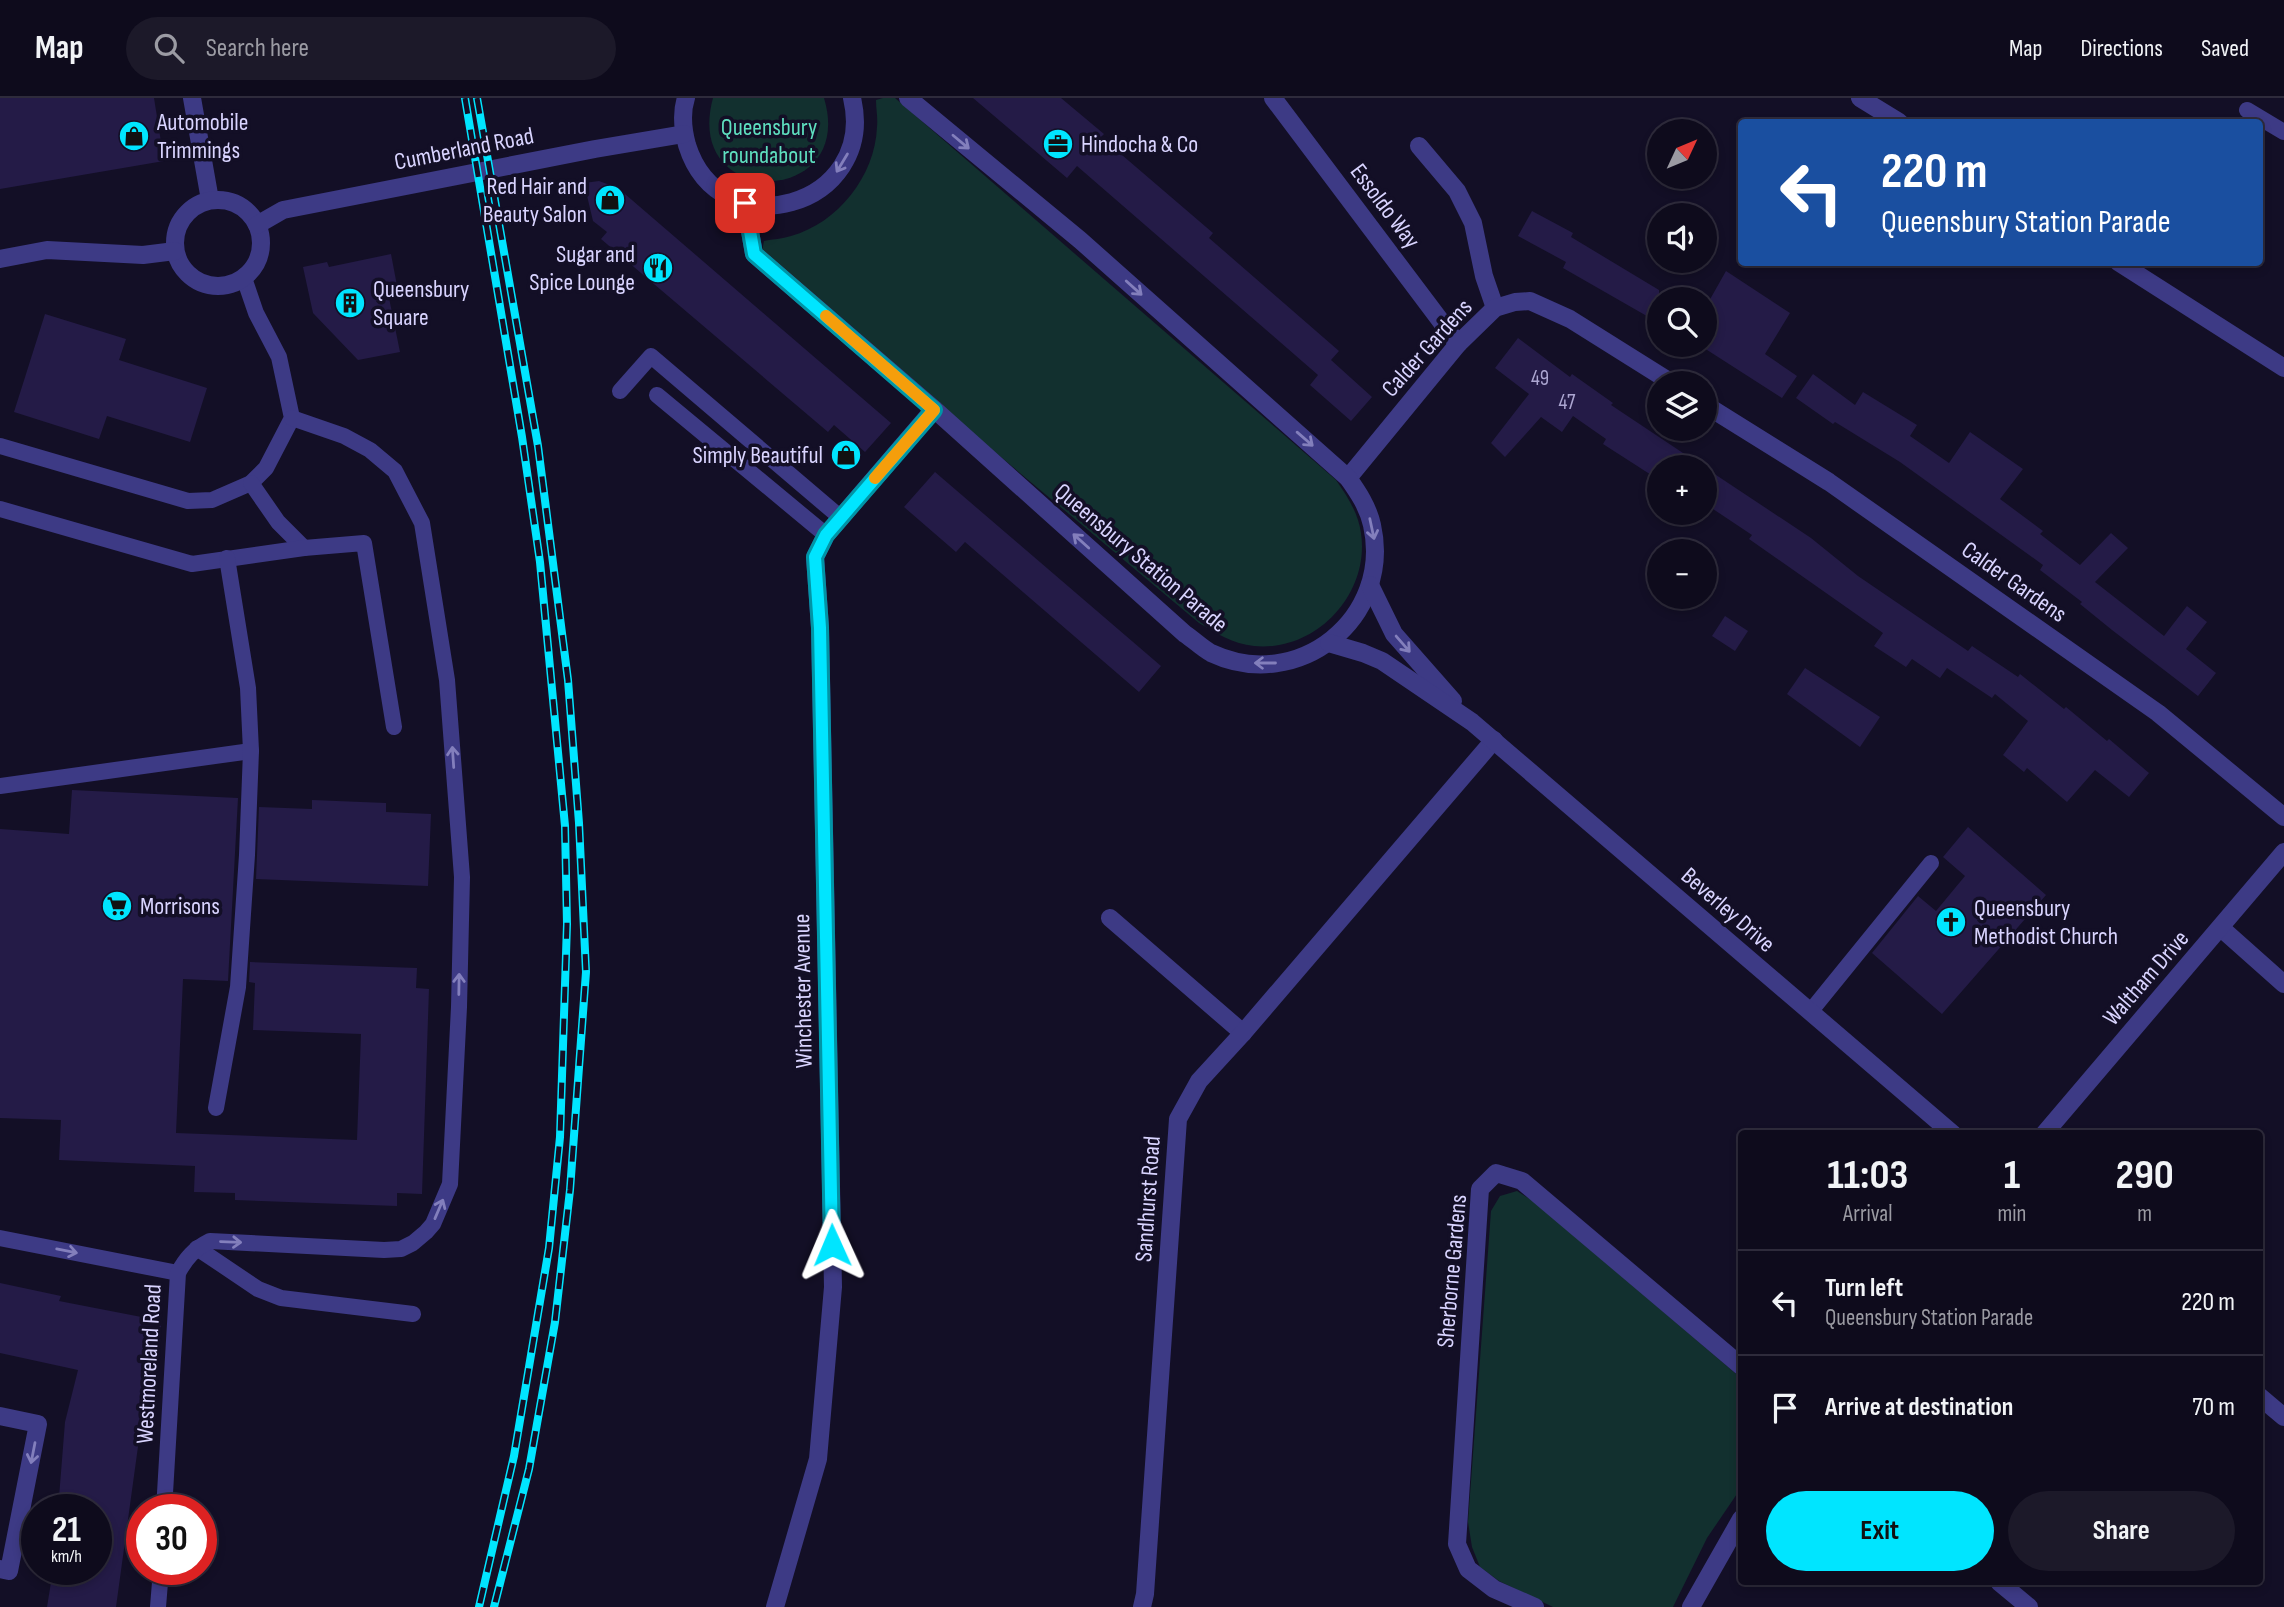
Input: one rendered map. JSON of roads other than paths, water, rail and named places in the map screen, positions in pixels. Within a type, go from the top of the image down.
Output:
[{"type":"street","points":[[192,98],[210,200]]},
{"type":"street","points":[[686,98],[684,134],[691,157],[705,177],[723,193],[745,203],[775,206],[804,200],[829,183],[846,159],[855,130],[852,98]]},
{"type":"street","name":"Queensbury Station Parade","points":[[745,203],[754,254],[1185,634],[1210,652],[1240,662],[1271,664],[1301,658],[1329,643],[1352,619],[1365,600],[1373,575],[1375,549],[1372,523],[1363,499],[1348,478],[1080,240],[908,98]]},
{"type":"street","name":"Essoldo Way","points":[[1273,98],[1458,344]]},
{"type":"street","points":[[1860,98],[1894,119]]},
{"type":"street","name":"Cumberland Road","points":[[257,225],[283,210],[684,134]]},
{"type":"street","points":[[1419,146],[1458,191],[1473,223],[1483,275],[1495,309]]},
{"type":"street","points":[[210,200],[233,202],[251,215],[261,239],[260,254],[254,267],[244,278],[231,285],[216,287],[202,284],[189,276],[180,265],[175,251],[174,237],[178,224],[186,213],[210,200]]},
{"type":"street","points":[[0,259],[47,250],[143,255],[175,251]]},
{"type":"street","points":[[2124,266],[2284,368]]},
{"type":"street","name":"Calder Gardens","points":[[1348,478],[1458,344],[1495,309],[1515,302],[1530,301],[1570,319],[1653,371]]},
{"type":"street","name":"Winchester Avenue","points":[[775,1607],[818,1459],[833,1287],[820,628],[815,557],[826,535],[934,410]]},
{"type":"street","name":"Calder Gardens","points":[[1717,412],[1829,482],[2158,713],[2284,817]]},
{"type":"street","name":"Beverley Drive","points":[[1370,585],[1394,634],[1472,722]]},
{"type":"street","name":"Beverley Drive","points":[[1329,643],[1382,661],[1472,722],[1948,1130]]},
{"type":"street","name":"Sandhurst Road","points":[[1142,1607],[1178,1119],[1199,1081],[1494,740]]},
{"type":"street","name":"Waltham Drive","points":[[2047,1130],[2284,852]]},
{"type":"street","points":[[1110,918],[1243,1033]]},
{"type":"street","points":[[2221,928],[2284,984]]},
{"type":"street","name":"Sherborne Gardens","points":[[1535,1607],[1494,1589],[1468,1569],[1457,1544],[1480,1189],[1496,1173],[1522,1181],[1738,1363]]},
{"type":"street","points":[[2263,1399],[2284,1417]]},
{"type":"street","points":[[0,1416],[38,1424],[9,1571],[0,1569]]},
{"type":"street","points":[[1691,1607],[1738,1524]]},
{"type":"street","points":[[2003,1585],[2029,1607]]},
{"type":"lane","points":[[2247,110],[2262,119]]},
{"type":"lane","points":[[2263,120],[2284,132]]},
{"type":"lane","points":[[0,446],[188,500],[212,500],[251,483],[266,468],[292,418],[279,357],[256,313],[244,278]]},
{"type":"lane","points":[[620,391],[651,356],[841,517]]},
{"type":"lane","points":[[657,395],[826,535]]},
{"type":"lane","points":[[178,1273],[186,1259],[209,1241],[401,1249],[413,1243],[433,1224],[450,1184],[462,877],[447,680],[422,523],[395,471],[370,450],[344,436],[292,418]]},
{"type":"lane","points":[[251,483],[278,522],[304,548]]},
{"type":"lane","points":[[0,509],[192,564],[304,548],[364,543],[394,727]]},
{"type":"lane","points":[[216,1108],[238,987],[251,751],[248,688],[227,558]]},
{"type":"lane","points":[[0,786],[251,751]]},
{"type":"lane","points":[[1810,1012],[1931,863]]},
{"type":"lane","name":"Westmoreland Road","points":[[0,1238],[178,1273],[165,1494]]},
{"type":"lane","points":[[197,1248],[258,1289],[281,1298],[413,1314]]},
{"type":"lane","points":[[159,1607],[160,1585]]},
{"type":"railway","points":[[465,98],[522,437],[540,562],[565,826],[567,924],[560,1137],[549,1248],[514,1456],[479,1607]]},
{"type":"railway","points":[[477,98],[538,446],[568,680],[579,823],[586,972],[570,1190],[555,1322],[529,1469],[494,1607]]},
{"type":"place","name":"Automobile Trimmings","points":[[134,136]]},
{"type":"place","name":"Hindocha & Co","points":[[1058,144]]},
{"type":"place","name":"Red Hair and Beauty Salon","points":[[610,200]]},
{"type":"place","name":"Sugar and Spice Lounge","points":[[658,268]]},
{"type":"place","name":"Queensbury Square","points":[[350,303]]},
{"type":"place","name":"Simply Beautiful","points":[[846,455]]},
{"type":"place","name":"Morrisons","points":[[117,906]]},
{"type":"place","name":"Queensbury Methodist Church","points":[[1951,922]]},
{"type":"park label","name":"Queensbury roundabout","points":[[769,141]]}]
